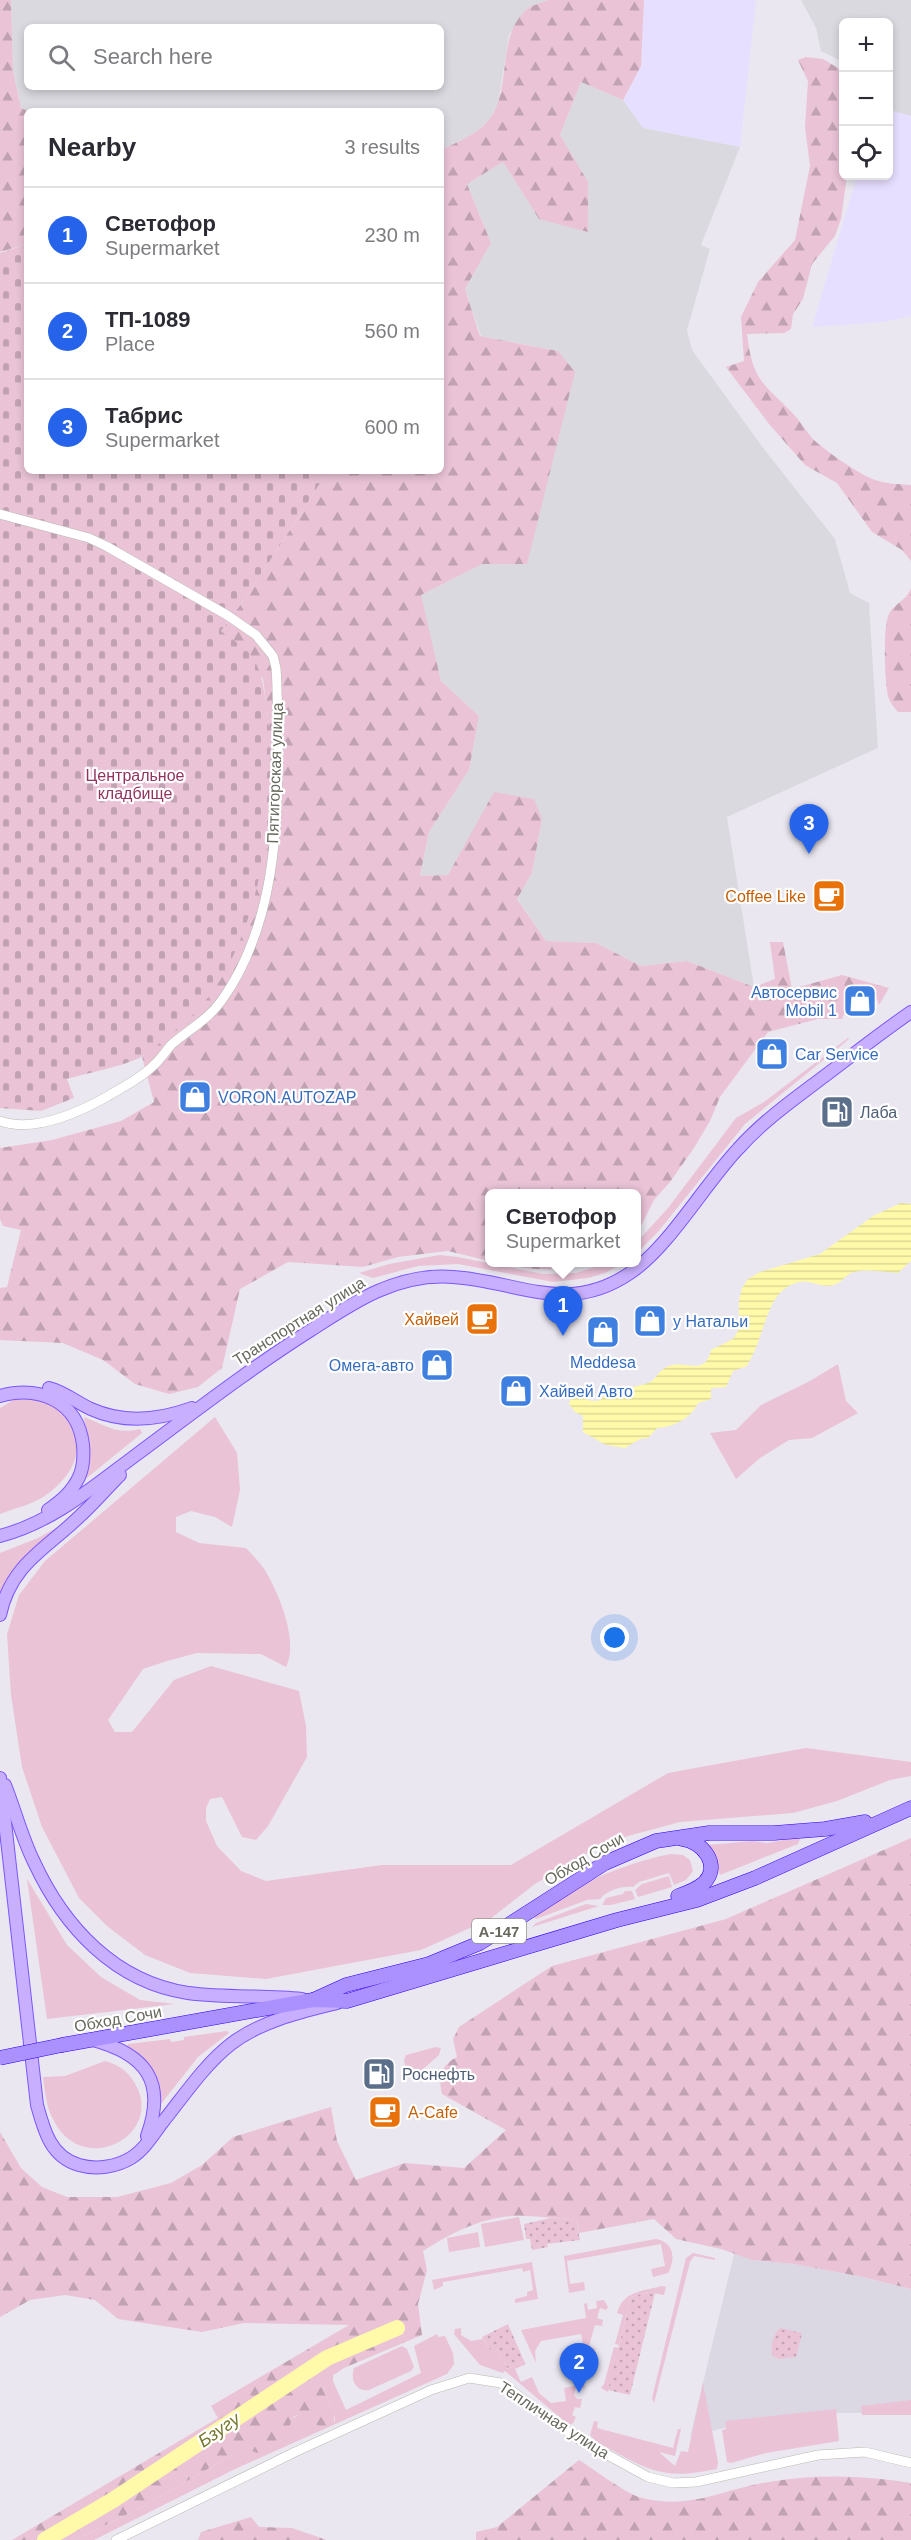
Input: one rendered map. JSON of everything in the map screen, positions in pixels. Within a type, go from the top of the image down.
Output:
[{"type":"highway","name":"Обход Сочи","points":[[0,2058],[313,2000],[347,2001],[617,1920],[697,1900],[755,1878],[911,1808]]},
{"type":"highway","name":"Обход Сочи","points":[[313,2000],[346,1985],[429,1964],[480,1943],[605,1863],[639,1847],[674,1838],[709,1833],[774,1833],[825,1829],[891,1817]]},
{"type":"highway","name":"А-147","points":[[617,1920],[694,1890],[705,1882],[710,1865],[701,1845],[692,1840],[674,1838]]},
{"type":"main road","name":"Транспортная улица","points":[[641,1265],[753,1133],[779,1110],[911,1012]]},
{"type":"main road","name":"Транспортная улица","points":[[0,1536],[17,1532],[70,1504],[204,1403],[330,1318],[378,1291],[399,1283],[436,1276],[452,1276],[548,1295],[567,1295],[611,1283],[638,1267]]},
{"type":"main road","points":[[0,1395],[18,1387],[42,1386],[63,1393],[111,1417],[133,1420],[156,1418],[204,1403]]},
{"type":"main road","points":[[0,1395],[33,1392],[48,1395],[57,1400],[71,1414],[78,1425],[82,1440],[83,1465],[74,1486],[55,1505],[17,1532]]},
{"type":"main road","points":[[0,1615],[10,1589],[26,1562],[80,1517],[145,1449]]},
{"type":"main road","name":"А-147","points":[[0,1771],[33,1861],[51,1895],[92,1948],[112,1963],[162,1988],[189,1993],[313,2000]]},
{"type":"main road","name":"А-147","points":[[0,1778],[37,2105],[44,2131],[52,2147],[68,2162],[87,2168],[112,2166],[132,2157],[144,2146],[194,2083],[231,2044],[267,2024],[347,2001]]},
{"type":"main road","name":"А-147","points":[[93,2040],[117,2047],[137,2059],[149,2077],[155,2102],[153,2121],[144,2146]]},
{"type":"street","name":"Пятигорская улица","points":[[0,514],[89,538],[106,546],[227,615],[256,635],[273,656],[277,679],[278,770],[275,827],[265,902],[248,954],[221,1002],[207,1017],[173,1044],[154,1065],[95,1104],[60,1118],[15,1125],[0,1121]]},
{"type":"street","name":"Тепличная улица","points":[[116,2540],[294,2452],[431,2390],[469,2378],[501,2383],[575,2437],[635,2471],[648,2477],[673,2483],[696,2482],[818,2455],[865,2452],[911,2463]]},
{"type":"shaded area","points":[[11,0],[548,0],[528,8],[509,35],[498,104],[489,120],[475,133],[444,148],[444,108],[21,108],[13,71]]},
{"type":"shaded area","points":[[644,0],[756,0],[740,147],[643,128],[623,100],[641,66]]},
{"type":"shaded area","points":[[801,0],[911,0],[911,116],[893,111],[893,18],[839,18],[839,60],[821,51],[816,28]]},
{"type":"shaded area","points":[[581,82],[623,100],[643,128],[740,147],[701,245],[710,249],[687,330],[692,350],[764,449],[835,539],[850,593],[869,603],[878,748],[727,817],[754,987],[687,961],[641,966],[596,943],[546,941],[517,898],[532,873],[542,819],[533,799],[470,838],[448,875],[420,876],[429,832],[469,770],[479,716],[441,681],[420,595],[482,564],[527,564],[558,351],[481,336],[465,289],[491,243],[467,184],[503,162],[539,219],[587,182],[560,135]]},
{"type":"shaded area","points":[[893,111],[911,116],[911,316],[883,322],[812,327],[856,180],[893,180]]},
{"type":"shaded area","points":[[901,1203],[911,1204],[911,1261],[898,1273],[863,1271],[851,1273],[831,1286],[804,1281],[790,1285],[777,1296],[773,1303],[747,1366],[733,1371],[726,1387],[711,1388],[711,1399],[698,1403],[687,1417],[676,1424],[657,1428],[648,1438],[640,1439],[625,1448],[606,1445],[583,1432],[583,1416],[575,1412],[569,1404],[572,1393],[578,1393],[591,1401],[597,1401],[601,1400],[607,1391],[616,1388],[623,1393],[648,1383],[669,1366],[694,1366],[704,1363],[711,1350],[733,1339],[739,1329],[739,1300],[742,1288],[748,1279],[760,1272],[820,1254],[873,1216]]},
{"type":"shaded area","points":[[735,2250],[752,2260],[794,2264],[911,2289],[911,2413],[839,2413],[750,2421],[690,2437]]},
{"type":"green space","points":[[0,0],[11,0],[13,71],[21,108],[24,109],[24,245],[0,252]]},
{"type":"green space","points":[[548,0],[644,0],[641,66],[623,100],[581,82],[560,135],[588,182],[588,232],[539,219],[503,162],[467,184],[491,243],[465,289],[480,336],[558,351],[575,372],[527,564],[482,564],[421,595],[441,681],[479,716],[469,770],[429,832],[420,876],[448,875],[494,792],[534,799],[542,819],[532,873],[517,899],[546,941],[596,943],[641,966],[687,961],[754,987],[775,979],[770,942],[783,942],[792,989],[842,975],[889,988],[879,1005],[874,991],[846,993],[846,1009],[842,1019],[818,1019],[768,1032],[720,1097],[710,1121],[694,1148],[654,1200],[641,1226],[641,1189],[485,1189],[485,1260],[448,1251],[398,1257],[363,1267],[288,1262],[240,1289],[222,1368],[198,1387],[169,1394],[135,1384],[103,1360],[63,1343],[0,1340],[0,1288],[7,1287],[21,1230],[3,1226],[0,1219],[0,1148],[52,1140],[121,1121],[154,1102],[142,1057],[203,1004],[267,835],[270,788],[269,726],[263,679],[221,631],[249,593],[326,474],[444,474],[444,149],[472,134],[488,121],[496,108],[500,94],[511,35],[517,21],[532,6]]},
{"type":"green space","points":[[806,57],[823,59],[839,69],[839,180],[846,180],[841,219],[835,236],[812,264],[803,299],[793,314],[791,329],[784,333],[747,334],[750,351],[757,374],[819,445],[875,480],[911,485],[911,561],[902,550],[872,532],[837,483],[805,465],[769,424],[726,367],[744,361],[741,317],[758,282],[795,240],[810,166],[805,127],[808,81],[798,60]]},
{"type":"green space","name":"Центральное кладбище","points":[[24,245],[24,474],[326,474],[249,593],[221,631],[246,650],[257,665],[265,694],[270,744],[268,823],[262,863],[253,903],[240,940],[223,975],[203,1004],[173,1032],[141,1057],[67,1079],[74,1098],[41,1111],[0,1108],[0,253]]},
{"type":"green space","points":[[911,588],[911,712],[898,712],[890,701],[887,689],[885,653],[887,618]]},
{"type":"green space","points":[[849,1039],[745,1124],[657,1233],[641,1249],[641,1238],[668,1208],[736,1118],[764,1102]]},
{"type":"green space","points":[[440,1255],[485,1262],[485,1267],[508,1267],[543,1274],[576,1273],[595,1267],[616,1267],[588,1278],[553,1282],[458,1264],[418,1266],[373,1278],[359,1273],[389,1264]]},
{"type":"green space","points":[[520,1267],[572,1267],[555,1269]]},
{"type":"green space","points":[[838,1364],[846,1401],[858,1413],[812,1438],[789,1440],[760,1458],[736,1479],[710,1433],[736,1430],[761,1405],[810,1381]]},
{"type":"green space","points":[[26,1397],[44,1401],[58,1409],[68,1419],[75,1431],[77,1444],[75,1458],[69,1472],[50,1492],[30,1504],[0,1514],[0,1408],[15,1399]]},
{"type":"green space","points":[[84,1417],[117,1430],[140,1429],[142,1433],[83,1481],[90,1453]]},
{"type":"green space","points":[[215,1417],[237,1453],[240,1490],[232,1527],[215,1517],[191,1511],[176,1517],[176,1532],[199,1543],[246,1548],[261,1564],[276,1592],[286,1618],[290,1644],[286,1667],[261,1654],[197,1653],[167,1661],[143,1669],[108,1720],[115,1732],[132,1732],[174,1680],[211,1666],[299,1691],[306,1726],[307,1757],[268,1826],[256,1840],[242,1837],[222,1797],[210,1799],[206,1808],[206,1821],[217,1846],[241,1871],[266,1881],[382,1865],[511,1865],[668,1773],[806,1748],[911,1762],[911,1776],[890,1780],[837,1801],[793,1813],[680,1822],[617,1839],[535,1884],[490,1919],[421,1950],[266,1979],[190,1973],[145,1955],[107,1926],[79,1898],[42,1827],[22,1767],[11,1695],[7,1634],[19,1595],[45,1561]]},
{"type":"green space","points":[[63,1524],[22,1560],[0,1592],[0,1553],[38,1538]]},
{"type":"green space","points":[[911,1838],[911,2289],[794,2264],[752,2260],[721,2249],[676,2239],[654,2219],[579,2233],[576,2219],[511,2216],[484,2221],[458,2231],[423,2251],[427,2270],[418,2304],[422,2335],[344,2368],[320,2384],[335,2415],[333,2423],[321,2427],[299,2415],[295,2416],[290,2425],[289,2436],[286,2438],[257,2453],[250,2450],[244,2454],[234,2449],[230,2456],[142,2507],[75,2540],[12,2540],[218,2418],[211,2406],[349,2325],[244,2323],[202,2332],[118,2319],[95,2300],[65,2295],[30,2300],[0,2317],[0,2132],[21,2168],[42,2187],[67,2197],[117,2197],[171,2183],[202,2165],[233,2137],[331,2107],[337,2141],[356,2180],[405,2163],[464,2168],[506,2130],[442,2094],[440,2082],[442,2072],[447,2064],[457,2057],[453,2039],[459,2027],[552,1966],[726,1919]]},
{"type":"green space","points":[[800,1839],[798,1844],[720,1875],[708,1845],[752,1841],[767,1843]]},
{"type":"green space","points":[[671,1854],[683,1855],[690,1860],[693,1871],[686,1880],[674,1885],[669,1873],[639,1882],[633,1887],[615,1889],[600,1899],[587,1900],[534,1918],[560,1897],[598,1877],[637,1862]]},
{"type":"green space","points":[[669,1876],[672,1887],[638,1897],[635,1890],[642,1884]]},
{"type":"green space","points":[[27,1879],[67,1945],[101,1977],[140,2000],[175,2004],[47,2019]]},
{"type":"green space","points":[[625,1891],[632,1891],[635,1899],[602,1905],[606,1898],[623,1894]]},
{"type":"green space","points":[[586,1904],[599,1906],[532,1927],[536,1923]]},
{"type":"green space","points":[[227,2031],[229,2033],[198,2057],[161,2104],[158,2086],[126,2048],[128,2044],[170,2039],[171,2042],[184,2040],[184,2037]]},
{"type":"green space","points":[[436,2047],[441,2048],[439,2055],[414,2077],[407,2076],[404,2060],[406,2055]]},
{"type":"green space","points":[[105,2061],[122,2068],[134,2082],[141,2101],[140,2118],[131,2132],[118,2143],[101,2148],[84,2147],[67,2138],[51,2116],[43,2077],[65,2076]]},
{"type":"green space","points":[[519,2217],[524,2240],[485,2247],[481,2224]]},
{"type":"green space","points":[[551,2218],[576,2219],[580,2240],[547,2244],[548,2247],[532,2250],[530,2239],[526,2239],[524,2224]]},
{"type":"green space","points":[[478,2232],[480,2247],[449,2252],[447,2238]]},
{"type":"green space","points":[[656,2239],[667,2244],[672,2252],[671,2268],[668,2273],[653,2277],[651,2269],[665,2266],[661,2244],[567,2261],[570,2284],[584,2282],[585,2290],[569,2293],[564,2256]]},
{"type":"green space","points":[[693,2253],[715,2258],[715,2260],[694,2256],[690,2262],[654,2403],[652,2398],[686,2258]]},
{"type":"green space","points":[[532,2262],[538,2299],[515,2303],[515,2299],[527,2296],[527,2292],[533,2290],[530,2270],[523,2272],[522,2268],[443,2282],[443,2286],[434,2290],[432,2280]]},
{"type":"green space","points":[[666,2287],[664,2295],[649,2292],[631,2297],[619,2345],[615,2344],[623,2315],[617,2313],[624,2300],[635,2293]]},
{"type":"green space","points":[[649,2292],[655,2293],[630,2395],[608,2390],[631,2297]]},
{"type":"green space","points":[[604,2300],[608,2307],[606,2310],[600,2308],[597,2318],[603,2320],[602,2326],[595,2325],[589,2346],[595,2349],[590,2364],[578,2367],[576,2358],[585,2356],[581,2334],[541,2341],[535,2351],[536,2363],[521,2330],[586,2318],[584,2304],[587,2303],[588,2310],[597,2308],[596,2301]]},
{"type":"green space","points":[[508,2324],[524,2361],[508,2369],[498,2350],[492,2353],[482,2337]]},
{"type":"green space","points":[[461,2328],[461,2335],[471,2341],[483,2339],[492,2353],[498,2350],[508,2369],[524,2361],[526,2364],[515,2369],[521,2382],[532,2377],[539,2393],[551,2403],[566,2401],[564,2388],[579,2385],[578,2379],[583,2379],[585,2388],[576,2387],[574,2395],[577,2399],[582,2399],[580,2408],[575,2407],[572,2415],[576,2417],[573,2423],[569,2425],[505,2371],[503,2373],[480,2365],[454,2334],[455,2329]]},
{"type":"green space","points":[[780,2328],[802,2333],[796,2357],[778,2359],[772,2355],[773,2340]]},
{"type":"green space","points":[[437,2334],[438,2337],[445,2336],[453,2353],[454,2364],[447,2374],[235,2469],[94,2540],[75,2540],[142,2507],[230,2456],[234,2448],[244,2454],[250,2449],[268,2447],[286,2438],[292,2419],[298,2415],[335,2421],[335,2415],[320,2384],[333,2375],[333,2381],[346,2410],[421,2373],[414,2346]]},
{"type":"green space","points":[[402,2346],[407,2349],[414,2367],[411,2371],[369,2390],[357,2387],[353,2377],[354,2368]]},
{"type":"green space","points":[[614,2347],[619,2348],[608,2392],[601,2388]]},
{"type":"green space","points":[[703,2383],[718,2462],[717,2469],[676,2474],[665,2473],[631,2460],[606,2447],[590,2435],[594,2421],[598,2422],[597,2428],[673,2448],[678,2429],[681,2429],[675,2456],[659,2452],[675,2466],[681,2451],[688,2452]]},
{"type":"green space","points":[[911,2400],[911,2415],[862,2415],[861,2406]]},
{"type":"green space","points":[[836,2409],[839,2441],[727,2462],[722,2430],[726,2429],[725,2421]]},
{"type":"green space","points":[[579,2460],[635,2496],[660,2501],[692,2500],[787,2479],[858,2477],[911,2483],[911,2540],[476,2540],[476,2532],[497,2527]]},
{"type":"green space","points":[[251,2517],[259,2527],[292,2528],[327,2540],[198,2540],[201,2532]]},
{"type":"waterway","name":"Бзугу","points":[[45,2540],[113,2500],[327,2358],[397,2328]]},
{"type":"place","name":"Табрис","points":[[809,854]]},
{"type":"place","name":"Coffee Like","points":[[829,896]]},
{"type":"place","name":"Автосервис Mobil 1","points":[[860,1001]]},
{"type":"place","name":"Car Service","points":[[772,1054]]},
{"type":"place","name":"VORON.AUTOZAP","points":[[195,1097]]},
{"type":"place","name":"Лаба","points":[[837,1112]]},
{"type":"place","name":"Хайвей","points":[[482,1319]]},
{"type":"place","name":"у Натальи","points":[[650,1321]]},
{"type":"place","name":"Meddesa","points":[[603,1332]]},
{"type":"place","name":"Светофор","points":[[563,1336]]},
{"type":"place","name":"Омега-авто","points":[[437,1365]]},
{"type":"place","name":"Хайвей Авто","points":[[516,1391]]},
{"type":"place","name":"Роснефть","points":[[379,2074]]},
{"type":"place","name":"A-Cafe","points":[[385,2112]]},
{"type":"place","name":"ТП-1089","points":[[579,2393]]}]
